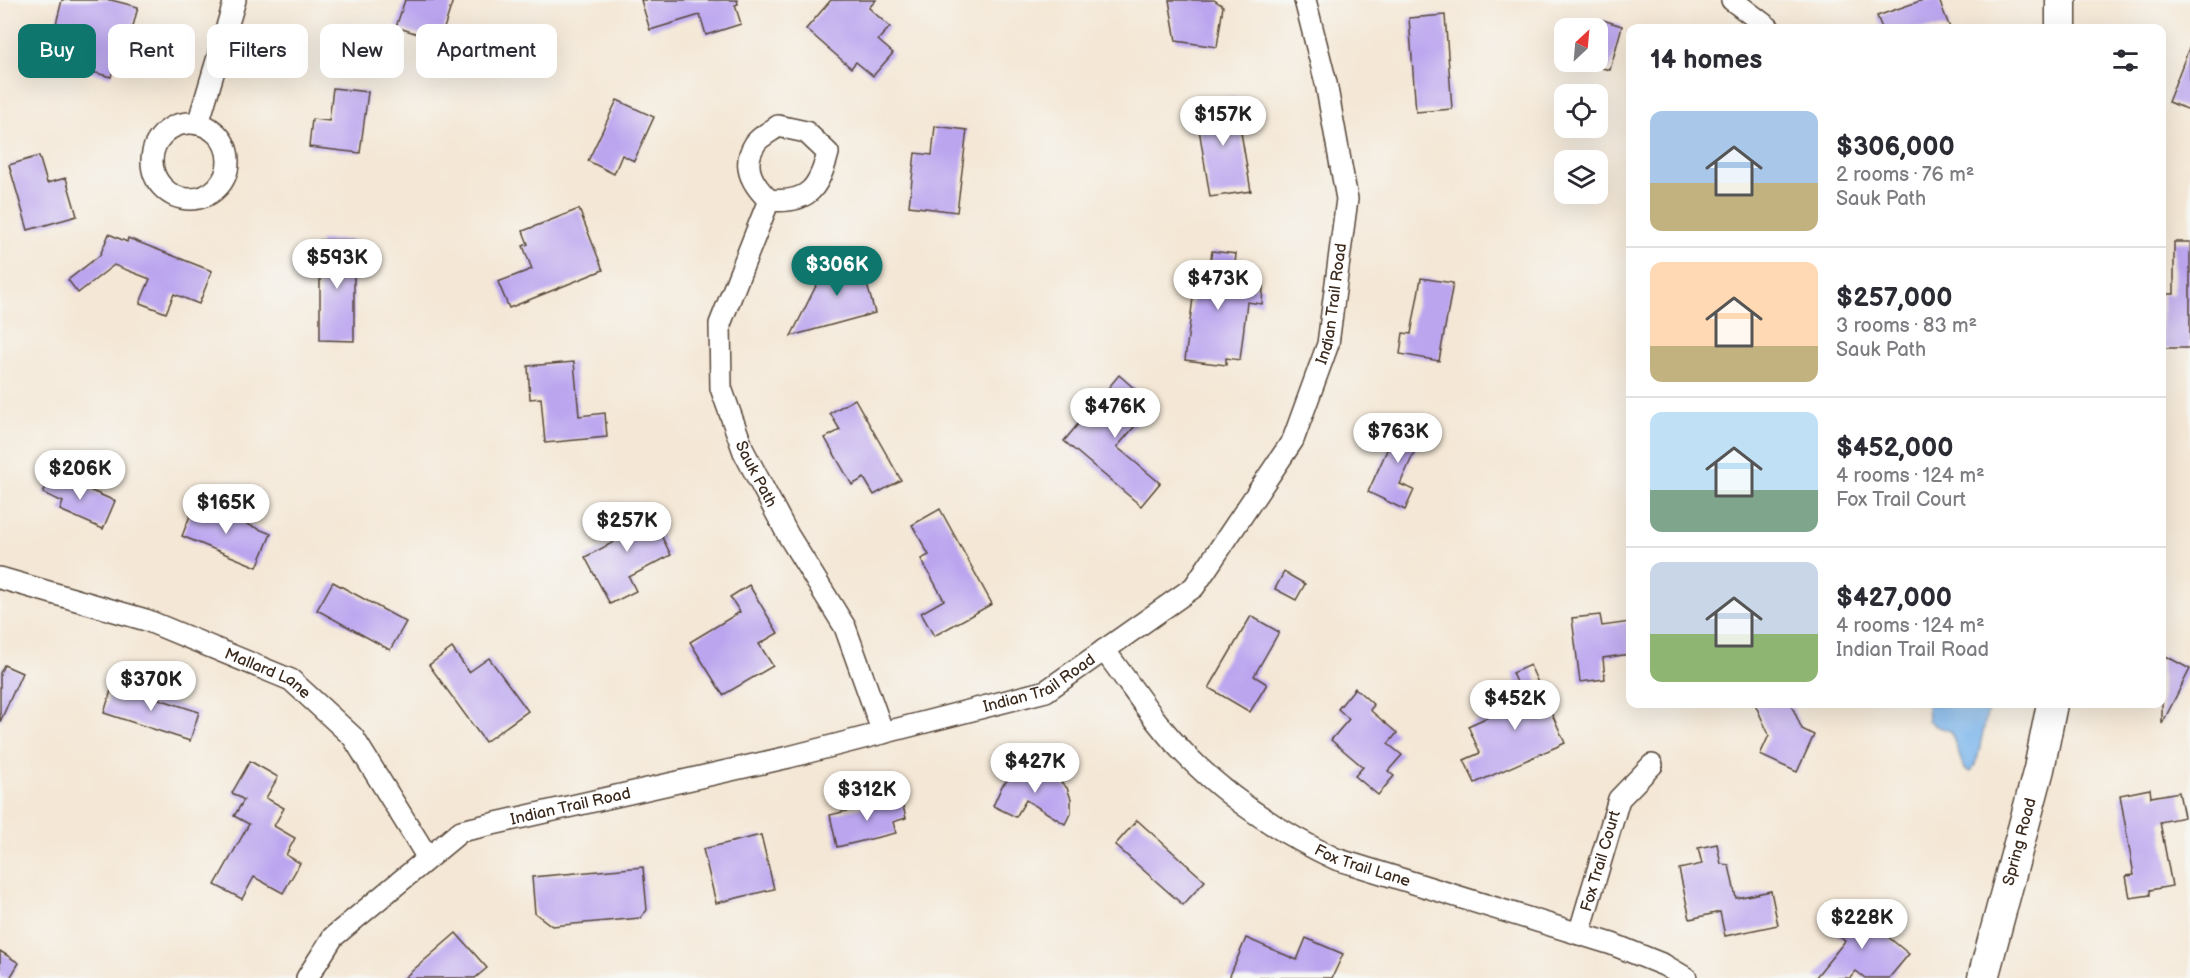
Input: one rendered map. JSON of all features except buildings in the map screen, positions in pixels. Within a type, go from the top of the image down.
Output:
[{"type":"street","points":[[198,124],[235,0]]},
{"type":"street","name":"Indian Trail Road","points":[[307,978],[333,937],[461,831],[612,799],[1046,691],[1194,586],[1293,440],[1328,344],[1347,199],[1326,83],[1305,0]]},
{"type":"street","points":[[1732,0],[1764,24]]},
{"type":"street","points":[[2061,0],[2061,24]]},
{"type":"street","name":"Sauk Path","points":[[769,200],[720,324],[721,388],[744,452],[788,535],[845,627],[883,733]]},
{"type":"street","name":"Mallard Lane","points":[[0,578],[146,620],[291,680],[353,737],[428,858]]},
{"type":"street","name":"Fox Trail Lane","points":[[1104,650],[1185,755],[1256,815],[1336,859],[1631,951],[1686,978]]},
{"type":"street","name":"Spring Road","points":[[1983,978],[2039,769],[2051,708]]},
{"type":"street","name":"Fox Trail Court","points":[[1580,934],[1619,799],[1652,765]]},
{"type":"water","points":[[1927,708],[1988,708],[1976,765],[1970,772],[1964,769],[1951,731],[1936,726],[1928,720]]}]
